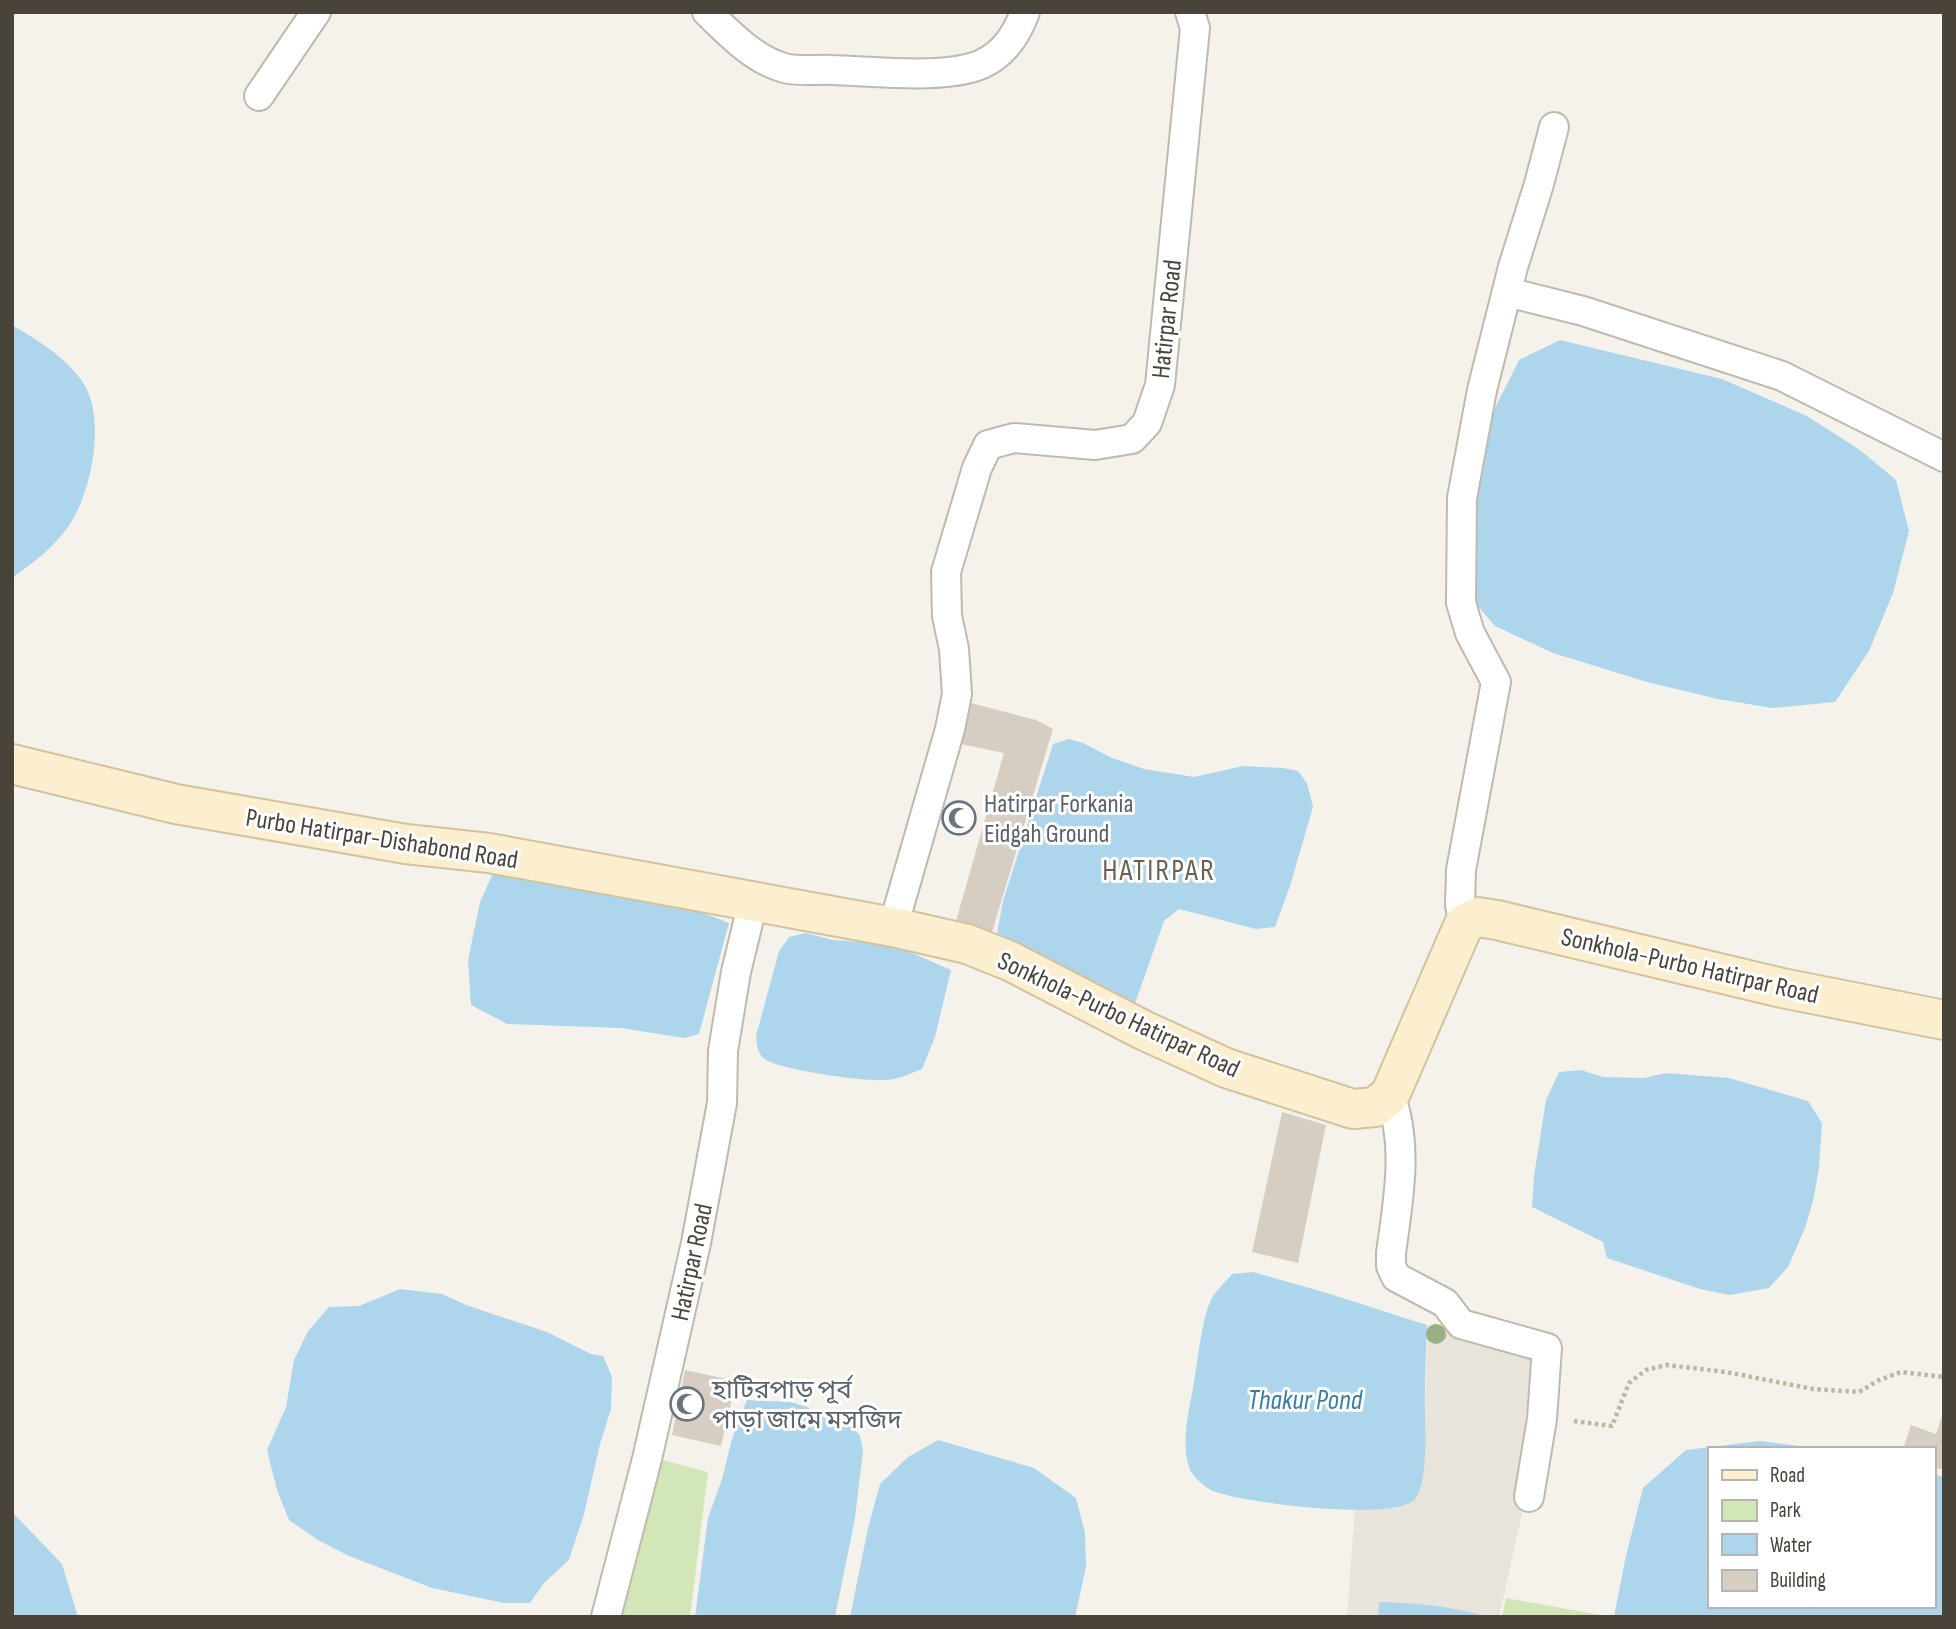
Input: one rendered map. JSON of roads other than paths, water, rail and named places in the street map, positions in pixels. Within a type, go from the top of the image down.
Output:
[{"type":"street","points":[[259,96],[316,12]]},
{"type":"street","points":[[707,12],[751,53],[786,68],[926,72],[956,71],[982,64],[1004,50],[1019,28],[1025,12]]},
{"type":"street","name":"Hatirpar Road","points":[[893,927],[950,729],[957,694],[954,649],[947,616],[946,572],[977,468],[988,445],[1014,438],[1095,445],[1132,439],[1147,423],[1160,385],[1195,28],[1190,12]]},
{"type":"street","points":[[1529,1497],[1542,1419],[1547,1348],[1461,1324],[1445,1303],[1396,1277],[1391,1266],[1391,1253],[1401,1173],[1398,1114],[1390,1095],[1464,924],[1460,905],[1461,870],[1496,682],[1470,634],[1461,603],[1462,498],[1482,390],[1554,127]]},
{"type":"street","points":[[1507,292],[1583,311],[1782,376],[1944,457]]},
{"type":"street","name":"Purbo Hatirpar-Dishabond Road","points":[[12,764],[176,804],[405,844],[489,853],[753,902]]},
{"type":"street","name":"Hatirpar Road","points":[[606,1617],[647,1459],[696,1243],[722,1103],[723,1051],[753,902]]},
{"type":"street","name":"Sonkhola-Purbo Hatirpar Road","points":[[753,902],[893,927],[967,944],[1010,961],[1143,1030],[1226,1068],[1353,1109],[1375,1107],[1390,1095]]},
{"type":"street","name":"Sonkhola-Purbo Hatirpar Road","points":[[1464,924],[1478,917],[1496,920],[1782,988],[1944,1020]]},
{"type":"water","points":[[12,325],[59,357],[82,381],[90,396],[95,433],[94,453],[85,492],[70,524],[51,547],[12,578]]},
{"type":"water","points":[[1560,340],[1722,379],[1807,416],[1860,450],[1896,480],[1909,531],[1893,593],[1869,651],[1835,702],[1772,708],[1718,699],[1647,682],[1553,653],[1495,626],[1477,605],[1471,556],[1470,496],[1489,420],[1519,360]]},
{"type":"water","points":[[1069,739],[1144,769],[1194,777],[1243,766],[1298,771],[1307,783],[1313,807],[1275,927],[1256,929],[1179,909],[1164,921],[1132,1012],[996,939],[1003,901],[1053,744]]},
{"type":"water","points":[[495,869],[643,896],[701,912],[729,923],[699,1034],[684,1038],[621,1028],[507,1024],[471,1005],[468,960],[480,902]]},
{"type":"water","points":[[806,933],[833,940],[876,943],[910,952],[951,970],[935,1037],[922,1069],[894,1079],[860,1079],[789,1068],[766,1060],[761,1055],[756,1036],[779,951],[789,937]]},
{"type":"water","points":[[1581,1070],[1603,1077],[1644,1078],[1666,1073],[1729,1078],[1808,1101],[1822,1123],[1819,1168],[1813,1201],[1788,1267],[1769,1288],[1730,1295],[1700,1289],[1607,1258],[1603,1242],[1532,1207],[1546,1100],[1559,1072]]},
{"type":"water","name":"Thakur Pond","points":[[1253,1272],[1427,1325],[1424,1464],[1420,1490],[1415,1499],[1402,1506],[1380,1509],[1351,1510],[1285,1505],[1213,1491],[1192,1473],[1187,1459],[1186,1435],[1206,1314],[1214,1295],[1232,1274]]},
{"type":"water","points":[[400,1289],[442,1294],[466,1305],[547,1332],[591,1354],[603,1356],[612,1377],[611,1409],[584,1514],[569,1560],[544,1583],[530,1603],[504,1603],[432,1588],[349,1556],[318,1540],[289,1520],[277,1490],[267,1450],[286,1407],[294,1360],[308,1331],[329,1307],[359,1306]]},
{"type":"water","points":[[747,1400],[791,1402],[807,1407],[826,1418],[850,1424],[860,1436],[863,1450],[855,1518],[835,1617],[695,1617],[708,1518]]},
{"type":"water","points":[[938,1440],[1034,1468],[1076,1498],[1085,1533],[1086,1567],[1075,1617],[850,1617],[880,1484],[908,1457]]},
{"type":"water","points":[[1760,1441],[1806,1447],[1711,1447]]},
{"type":"water","points":[[1708,1447],[1708,1608],[1935,1608],[1935,1475],[1944,1477],[1944,1617],[1614,1617],[1643,1488],[1686,1450]]},
{"type":"water","points":[[12,1512],[62,1564],[78,1617],[12,1617]]},
{"type":"water","points":[[1379,1602],[1434,1606],[1489,1617],[1378,1617]]},
{"type":"place","name":"Hatirpar Forkania Eidgah Ground","points":[[959,818]]},
{"type":"place","name":"হাটিরপাড় পূর্ব পাড়া জামে মসজিদ","points":[[687,1404]]},
{"type":"district","name":"HATIRPAR","points":[[1159,870]]}]
